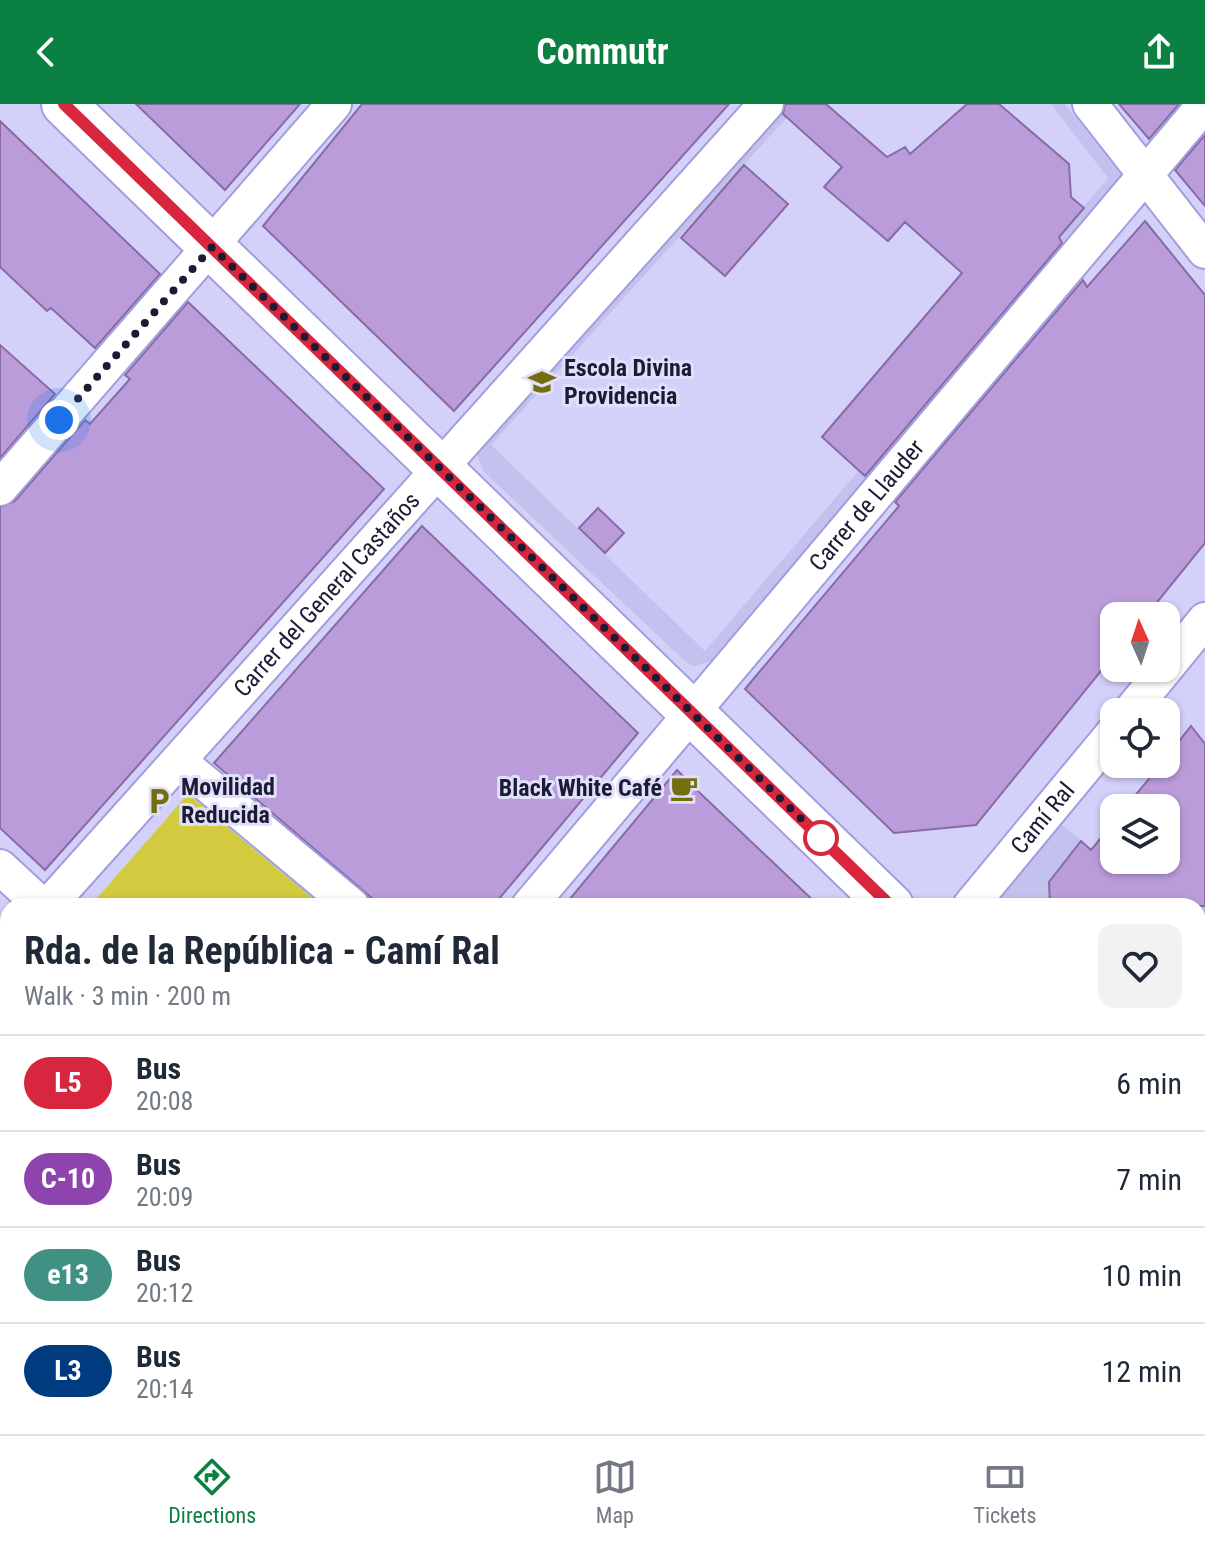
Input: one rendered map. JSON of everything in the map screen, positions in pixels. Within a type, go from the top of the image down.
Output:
[{"type":"street","points":[[64,104],[883,898]]},
{"type":"street","points":[[0,488],[334,104]]},
{"type":"street","name":"Carrer del General Castaños","points":[[52,898],[179,761],[766,104]]},
{"type":"street","points":[[1090,104],[1205,251]]},
{"type":"street","name":"Carrer de Llauder","points":[[536,898],[1205,104]]},
{"type":"street","points":[[1141,698],[1205,620]]},
{"type":"street","name":"Camí Ral","points":[[977,898],[1100,749]]},
{"type":"street","points":[[179,761],[342,898]]},
{"type":"street","points":[[0,867],[36,898]]},
{"type":"shaded area","name":"Escola Divina Providencia","points":[[786,104],[799,104],[491,445],[705,651],[1108,178],[1051,104],[1065,104],[1122,176],[1060,247],[1060,262],[1017,300],[711,661],[695,666],[688,664],[483,471],[477,453],[484,439]]},
{"type":"shaded area","points":[[1191,726],[1205,744],[1205,898],[977,898],[1048,813],[1091,849],[1100,838],[1100,874],[1180,874],[1180,794],[1166,794],[1166,778],[1180,778],[1180,740]]},
{"type":"shaded area","points":[[188,794],[312,898],[97,898]]},
{"type":"building","points":[[136,104],[300,104],[225,190]]},
{"type":"building","points":[[362,104],[729,104],[454,411],[263,226]]},
{"type":"building","points":[[785,104],[826,104],[887,157],[905,147],[910,154],[967,104],[999,104],[1069,164],[1071,197],[1084,208],[1059,237],[1062,243],[865,476],[822,437],[962,273],[905,222],[888,241],[824,187],[842,167],[783,114]]},
{"type":"building","points":[[1119,104],[1179,104],[1149,139]]},
{"type":"building","points":[[0,121],[160,274],[95,348],[51,308],[47,311],[0,267]]},
{"type":"building","points":[[1205,135],[1205,206],[1175,170]]},
{"type":"building","points":[[744,165],[788,204],[725,276],[681,238]]},
{"type":"building","points":[[1145,221],[1205,295],[1205,543],[1157,602],[1100,602],[1100,672],[976,825],[894,833],[745,689],[899,506],[895,502],[1083,280],[1087,287]]},
{"type":"building","points":[[188,302],[384,489],[45,870],[0,828],[0,507],[15,501],[85,420],[90,424],[130,379],[125,375]]},
{"type":"building","points":[[0,345],[55,394],[0,458]]},
{"type":"building","points":[[598,508],[624,533],[605,553],[579,528]]},
{"type":"building","points":[[422,526],[638,733],[500,898],[372,898],[214,763]]},
{"type":"building","points":[[1191,726],[1205,744],[1205,898],[1050,898],[1049,882],[1081,841],[1091,850],[1100,839],[1100,874],[1180,874],[1180,794],[1136,794],[1150,778],[1180,778],[1180,740]]},
{"type":"building","points":[[677,770],[811,898],[571,898]]},
{"type":"bus line","name":"L5","points":[[64,104],[883,898]]},
{"type":"place","name":"Escola Divina Providencia","points":[[542,382]]},
{"type":"place","name":"Black White Café","points":[[684,788]]},
{"type":"place","name":"Movilidad Reducida","points":[[159,801]]},
{"type":"route","points":[[59,420],[212,247],[438,470],[821,838]]}]
